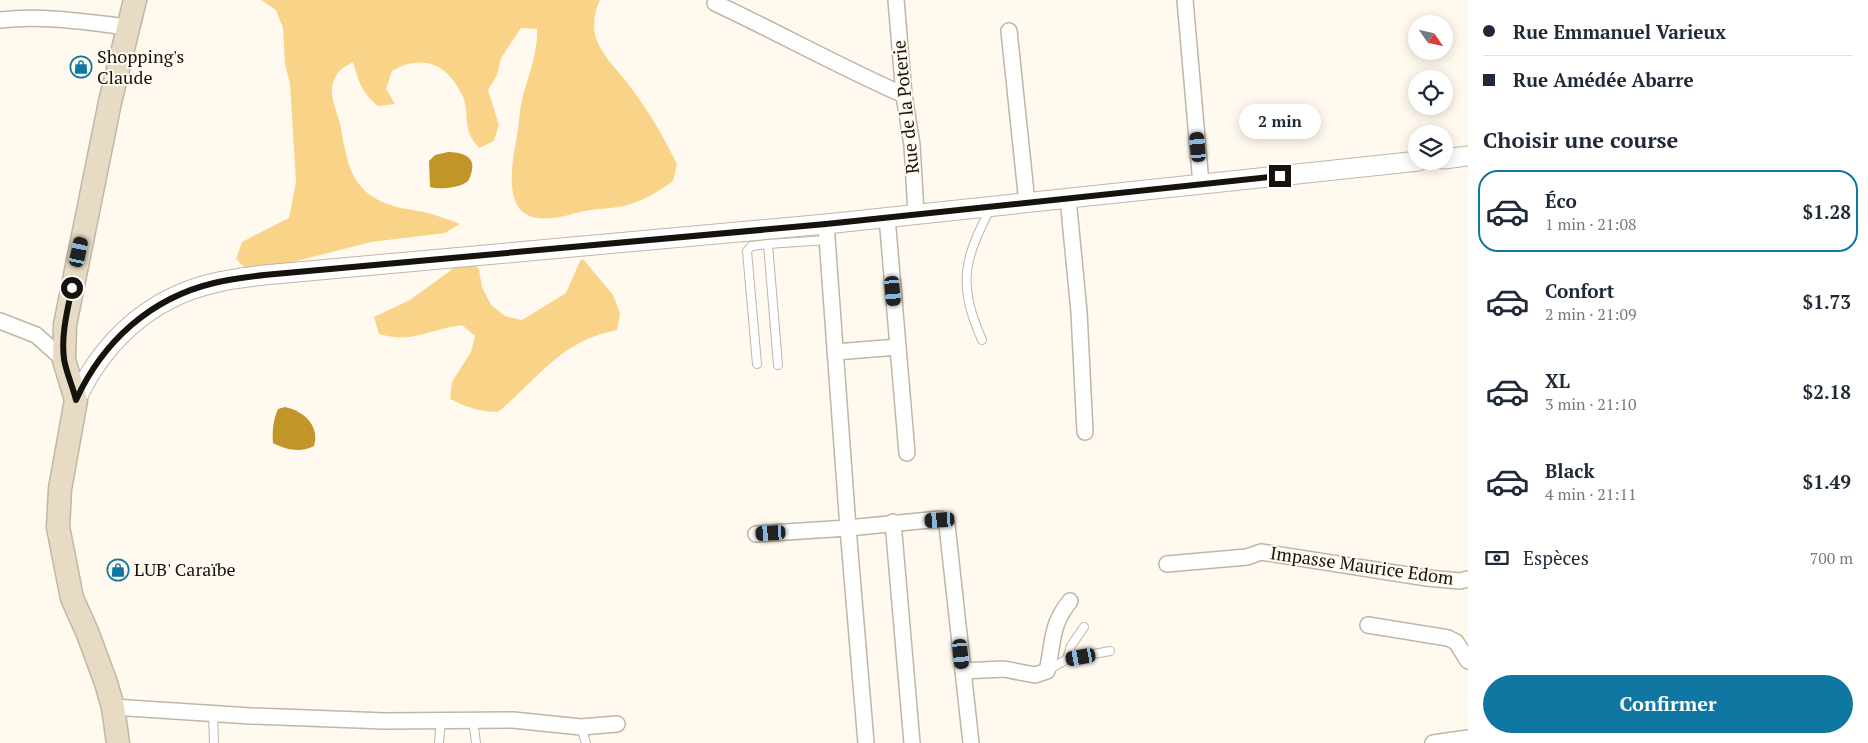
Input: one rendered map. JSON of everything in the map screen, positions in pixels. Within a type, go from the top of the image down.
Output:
[{"type":"main road","points":[[118,743],[114,707],[88,634],[72,598],[58,527],[61,479],[76,400],[64,360],[64,325],[108,112],[135,0]]},
{"type":"street","name":"Rue de la Poterie","points":[[896,0],[904,95],[912,145],[916,214]]},
{"type":"street","points":[[1185,0],[1201,184]]},
{"type":"street","points":[[715,3],[786,36],[843,68],[904,95]]},
{"type":"street","points":[[0,20],[17,18],[73,20],[128,27]]},
{"type":"street","points":[[1009,31],[1027,202]]},
{"type":"street","points":[[1453,158],[1468,156]]},
{"type":"street","points":[[76,400],[100,358],[138,318],[171,298],[215,282],[264,275],[827,232],[887,217],[1408,162]]},
{"type":"street","points":[[1068,198],[1079,312],[1085,432]]},
{"type":"street","points":[[887,217],[907,453]]},
{"type":"street","points":[[827,232],[848,528],[866,743]]},
{"type":"street","points":[[0,321],[36,335],[64,360]]},
{"type":"street","points":[[835,352],[898,347]]},
{"type":"street","points":[[756,534],[848,528],[893,522],[940,520],[946,525],[971,743]]},
{"type":"street","points":[[893,522],[912,743]]},
{"type":"street","name":"Impasse Maurice Edom","points":[[1167,564],[1247,557],[1262,552],[1427,578],[1460,581],[1468,579]]},
{"type":"street","points":[[963,671],[1004,669],[1035,675],[1047,671],[1054,626],[1059,615],[1070,601]]},
{"type":"street","points":[[1368,625],[1448,638],[1456,642],[1468,661]]},
{"type":"street","points":[[114,707],[375,720],[513,720],[581,727],[617,724]]},
{"type":"street","points":[[1433,743],[1468,738]]},
{"type":"lane","points":[[982,340],[972,317],[966,296],[966,270],[970,251],[992,206]]},
{"type":"lane","points":[[757,364],[747,251],[751,246],[827,232]]},
{"type":"lane","points":[[768,244],[778,365]]},
{"type":"lane","points":[[1067,659],[1072,646],[1084,628]]},
{"type":"lane","points":[[1047,671],[1067,659],[1110,651]]},
{"type":"lane","points":[[213,713],[214,743]]},
{"type":"lane","points":[[439,743],[440,720]]},
{"type":"lane","points":[[473,720],[476,743]]},
{"type":"lane","points":[[581,727],[586,743]]},
{"type":"shaded area","points":[[261,0],[600,0],[594,20],[597,41],[608,60],[644,106],[667,144],[677,164],[673,181],[640,201],[618,207],[554,218],[537,218],[525,213],[517,205],[513,193],[513,160],[522,100],[536,48],[537,29],[521,28],[501,58],[497,75],[488,90],[499,125],[494,141],[479,148],[468,131],[466,106],[463,97],[457,86],[443,70],[434,65],[414,63],[392,71],[386,89],[395,104],[378,106],[361,86],[353,62],[338,73],[333,83],[332,93],[346,155],[358,182],[364,190],[386,204],[428,213],[460,224],[445,233],[371,242],[265,269],[248,271],[236,259],[242,242],[289,218],[296,182],[290,84],[285,64],[283,28],[276,10]]},
{"type":"shaded area","points":[[448,152],[465,155],[469,158],[472,170],[469,180],[455,187],[430,187],[429,161],[435,155]]},
{"type":"shaded area","points":[[469,257],[479,270],[482,287],[491,305],[505,316],[522,320],[566,293],[580,261],[583,259],[613,295],[620,313],[617,330],[597,335],[565,352],[498,412],[485,411],[450,399],[452,382],[471,352],[475,336],[462,325],[412,337],[391,337],[379,334],[374,317],[410,300]]},
{"type":"shaded area","points":[[285,407],[298,412],[309,421],[315,432],[314,446],[294,450],[273,443],[273,426],[276,413],[278,409]]},
{"type":"place","name":"Shopping's Claude","points":[[81,67]]},
{"type":"place","name":"LUB' Caraïbe","points":[[118,570]]},
{"type":"route","points":[[72,288],[64,325],[64,360],[76,400],[87,378],[104,353],[138,318],[171,298],[215,282],[264,275],[826,224],[1280,176]]}]
